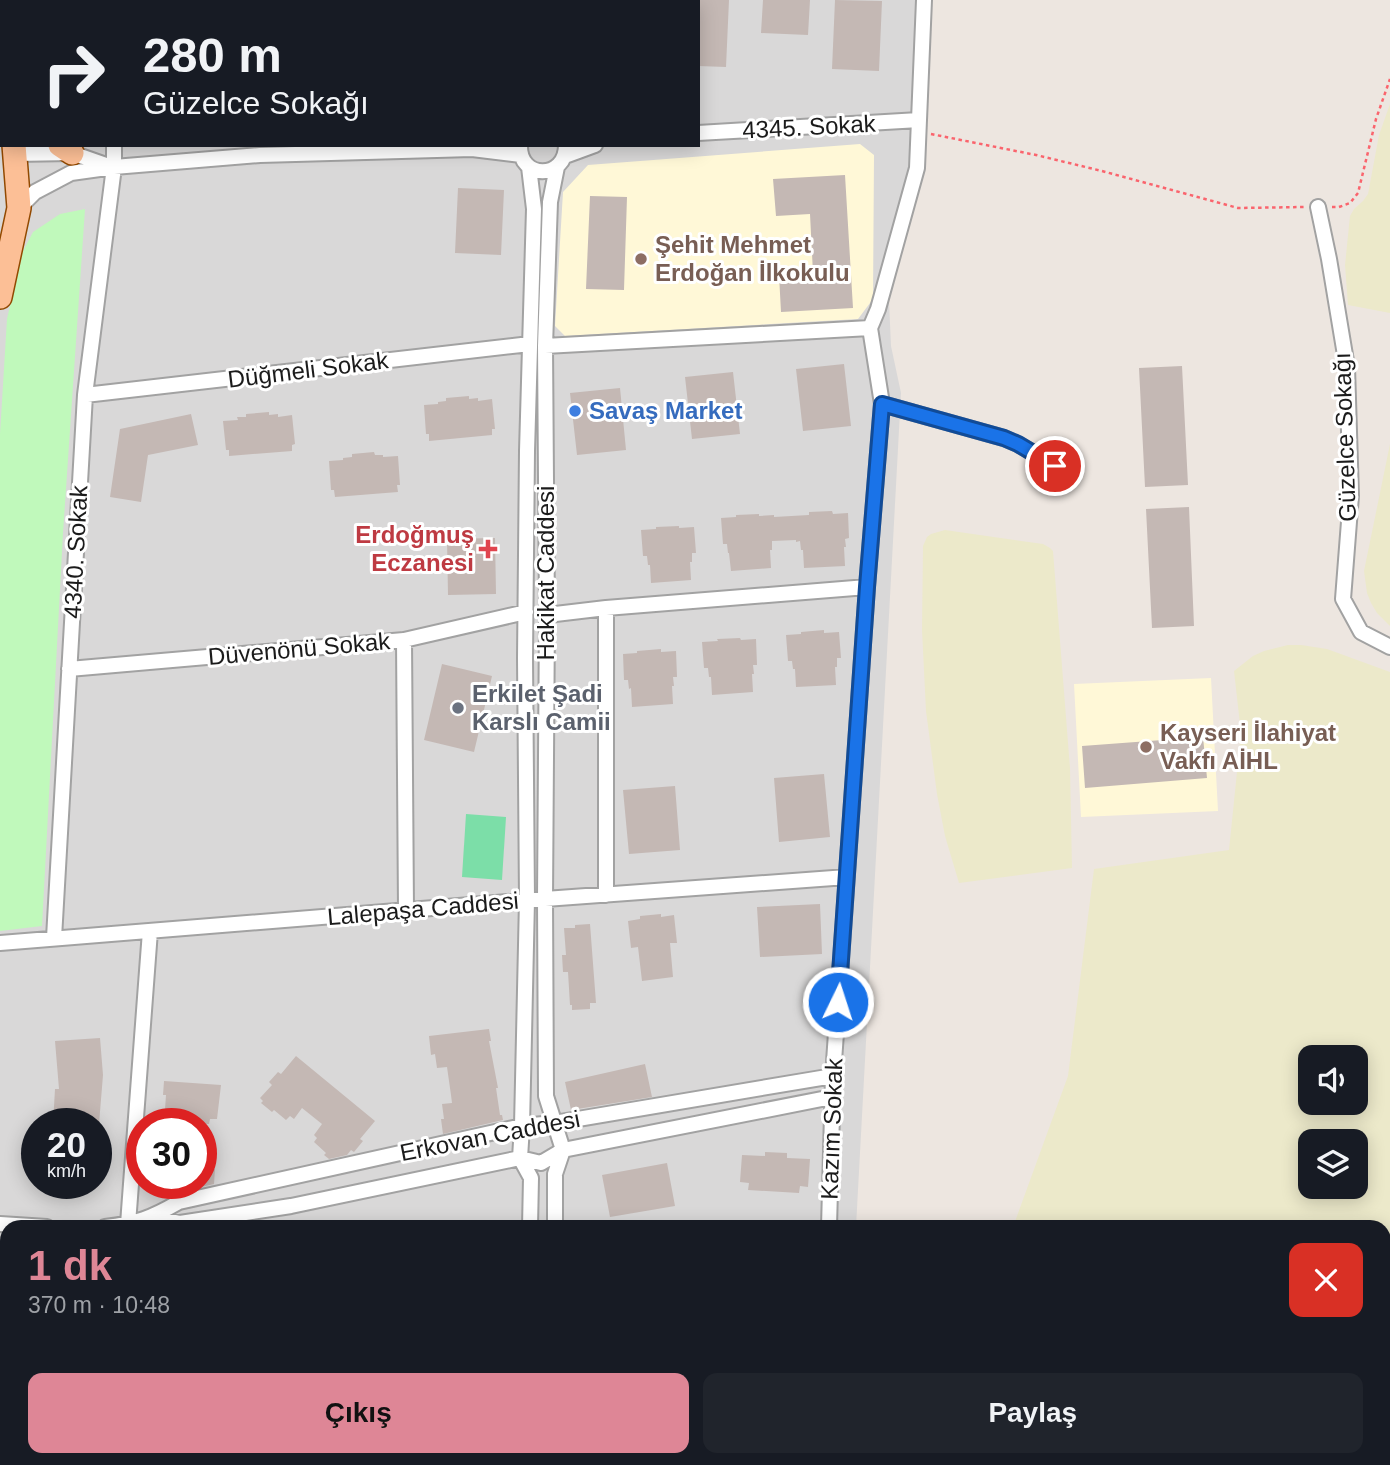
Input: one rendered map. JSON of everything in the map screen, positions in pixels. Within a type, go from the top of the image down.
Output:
[{"type":"main road","points":[[0,297],[9,211],[10,153]]},
{"type":"street","points":[[924,0],[917,168],[878,309],[870,328],[882,404],[1004,438],[1055,466]]},
{"type":"street","name":"4345. Sokak","points":[[700,133],[919,126]]},
{"type":"street","name":"4340. Sokak","points":[[54,938],[85,396],[114,167],[114,147]]},
{"type":"street","points":[[9,211],[35,192],[71,173],[114,167],[260,155],[479,147],[523,156],[536,171],[543,172],[563,156],[589,147]]},
{"type":"street","points":[[10,153],[66,149],[114,167]]},
{"type":"street","name":"Hakikat Caddesi","points":[[523,156],[534,209],[547,615],[546,1096],[564,1150]]},
{"type":"street","name":"Hakikat Caddesi","points":[[530,1220],[531,1178],[520,1158],[527,900],[527,451],[551,202],[563,156]]},
{"type":"street","name":"Güzelce Sokağı","points":[[1318,207],[1347,367],[1351,496],[1343,599],[1361,632],[1390,647]]},
{"type":"street","name":"Düğmeli Sokak","points":[[85,396],[537,345],[870,328]]},
{"type":"street","name":"Kazım Sokak","points":[[829,1220],[833,1076],[882,404]]},
{"type":"street","points":[[547,615],[867,587]]},
{"type":"street","points":[[606,608],[606,895]]},
{"type":"street","name":"Düvenönü Sokak","points":[[69,669],[404,640],[526,612]]},
{"type":"street","points":[[404,640],[406,910]]},
{"type":"street","name":"Lalepaşa Caddesi","points":[[0,943],[847,877]]},
{"type":"street","points":[[128,1220],[150,930]]},
{"type":"street","name":"Erkovan Caddesi","points":[[142,1220],[180,1202],[522,1126],[554,1123],[833,1076]]},
{"type":"street","name":"Erkovan Caddesi","points":[[209,1220],[291,1206],[520,1158],[541,1163],[564,1150],[832,1097]]},
{"type":"street","points":[[555,1220],[555,1174],[564,1150]]},
{"type":"street","points":[[180,1202],[180,1220]]},
{"type":"street","name":"Erkovan Caddesi","points":[[153,1217],[163,1220]]},
{"type":"path","points":[[919,126],[1102,170],[1238,208],[1345,205],[1359,193],[1376,118],[1390,79]]},
{"type":"shaded area","points":[[700,0],[915,0],[911,143],[890,281],[891,346],[901,393],[856,1220],[0,1220],[0,147],[700,147]]},
{"type":"shaded area","points":[[1390,104],[1390,313],[1348,305],[1345,265],[1350,216],[1368,194],[1379,135]]},
{"type":"shaded area","points":[[860,144],[874,155],[873,299],[858,319],[565,336],[555,326],[563,192],[588,165]]},
{"type":"shaded area","points":[[1390,444],[1390,626],[1371,603],[1364,571]]},
{"type":"shaded area","points":[[945,530],[1043,544],[1053,551],[1070,768],[1072,868],[959,883],[945,836],[937,794],[926,711],[922,630],[923,546],[931,534]]},
{"type":"shaded area","points":[[1301,645],[1327,649],[1390,672],[1390,1220],[1016,1220],[1068,1076],[1094,869],[1229,850],[1241,733],[1234,671],[1264,651]]},
{"type":"shaded area","name":"Kayseri İlahiyat Vakfı AİHL","points":[[1211,678],[1218,811],[1081,817],[1074,684]]},
{"type":"green space","points":[[85,209],[63,533],[42,926],[0,931],[0,434],[7,319],[22,253],[33,232],[60,214]]},
{"type":"green space","points":[[466,814],[506,817],[502,880],[462,877]]},
{"type":"building","points":[[700,0],[729,0],[726,67],[700,66]]},
{"type":"building","points":[[763,0],[810,0],[808,35],[761,33]]},
{"type":"building","points":[[835,0],[882,1],[879,71],[832,69]]},
{"type":"building","points":[[845,175],[853,308],[781,312],[779,275],[813,273],[810,214],[776,216],[773,179]]},
{"type":"building","points":[[458,188],[504,190],[501,255],[455,253]]},
{"type":"building","points":[[590,196],[627,197],[624,290],[586,289]]},
{"type":"building","points":[[844,364],[851,426],[803,431],[796,369]]},
{"type":"building","points":[[1182,366],[1188,485],[1145,487],[1139,368]]},
{"type":"building","points":[[733,372],[740,434],[692,439],[685,377]]},
{"type":"building","points":[[620,388],[626,450],[577,455],[570,393]]},
{"type":"building","points":[[469,396],[469,399],[478,398],[478,401],[492,399],[495,429],[492,429],[492,435],[429,441],[424,405],[438,404],[446,401],[446,398]]},
{"type":"building","points":[[269,412],[269,415],[278,414],[278,417],[292,415],[295,444],[292,445],[292,451],[229,456],[223,421],[238,420],[237,417],[246,417],[246,414]]},
{"type":"building","points":[[191,414],[198,445],[148,455],[141,502],[110,497],[120,429]]},
{"type":"building","points":[[374,452],[375,455],[383,457],[398,456],[398,492],[335,497],[334,490],[331,490],[329,461],[343,460],[352,457],[352,454]]},
{"type":"building","points":[[1189,507],[1194,626],[1152,628],[1146,509]]},
{"type":"building","points":[[832,511],[833,514],[848,513],[849,538],[845,539],[845,566],[804,568],[800,541],[772,541],[771,568],[731,571],[727,544],[723,544],[721,518],[759,514],[774,517],[809,515],[809,512]]},
{"type":"building","points":[[694,527],[696,553],[692,553],[690,562],[691,580],[651,583],[650,565],[647,556],[643,556],[641,530]]},
{"type":"building","points":[[495,538],[496,594],[448,595],[447,539]]},
{"type":"building","points":[[824,630],[824,633],[839,632],[841,658],[837,658],[835,667],[836,685],[796,687],[795,669],[792,661],[788,661],[786,635]]},
{"type":"building","points":[[756,639],[757,665],[753,665],[753,692],[712,695],[711,677],[708,668],[704,668],[702,642]]},
{"type":"building","points":[[661,649],[661,652],[676,651],[677,677],[673,677],[673,704],[632,707],[631,688],[629,689],[628,680],[624,680],[623,654]]},
{"type":"building","name":"Erkilet Şadi Karslı Camii","points":[[442,664],[492,676],[474,752],[424,740]]},
{"type":"building","points":[[1203,737],[1207,778],[1085,788],[1082,746]]},
{"type":"building","points":[[824,774],[830,837],[779,842],[774,778]]},
{"type":"building","points":[[675,786],[680,850],[629,854],[623,790]]},
{"type":"building","points":[[820,904],[822,954],[760,957],[757,907]]},
{"type":"building","points":[[661,914],[661,917],[674,915],[677,943],[670,943],[673,977],[642,981],[638,947],[631,948],[628,921],[640,919],[640,916]]},
{"type":"building","points":[[590,924],[596,1003],[590,1003],[590,1009],[572,1010],[568,972],[563,972],[562,955],[566,955],[564,928]]},
{"type":"building","points":[[489,1029],[500,1115],[503,1120],[443,1134],[442,1104],[452,1103],[447,1067],[437,1068],[435,1054],[431,1055],[429,1036]]},
{"type":"building","points":[[100,1038],[103,1075],[100,1108],[54,1108],[55,1089],[59,1089],[55,1041]]},
{"type":"building","points":[[296,1056],[375,1121],[360,1139],[363,1141],[354,1152],[351,1150],[347,1155],[329,1159],[314,1142],[317,1138],[314,1135],[322,1124],[302,1108],[294,1119],[290,1116],[286,1120],[261,1103],[263,1101],[260,1098],[272,1085],[269,1082],[278,1072],[281,1074]]},
{"type":"building","points":[[645,1064],[652,1097],[571,1110],[565,1082]]},
{"type":"building","points":[[164,1081],[221,1085],[217,1119],[217,1108],[165,1108],[166,1095],[163,1095]]},
{"type":"building","points":[[765,1152],[787,1153],[787,1158],[810,1159],[808,1187],[800,1186],[799,1193],[748,1190],[749,1183],[740,1182],[742,1155],[765,1156]]},
{"type":"building","points":[[667,1163],[675,1206],[610,1217],[602,1175]]},
{"type":"place","name":"Şehit Mehmet Erdoğan İlkokulu","points":[[641,259]]},
{"type":"place","name":"Savaş Market","points":[[575,411]]},
{"type":"place","name":"Erdoğmuş Eczanesi","points":[[488,549]]},
{"type":"place","name":"Erkilet Şadi Karslı Camii","points":[[458,708]]},
{"type":"place","name":"Kayseri İlahiyat Vakfı AİHL","points":[[1146,747]]},
{"type":"route","points":[[838,1002],[882,404],[1004,438],[1055,466]]}]
